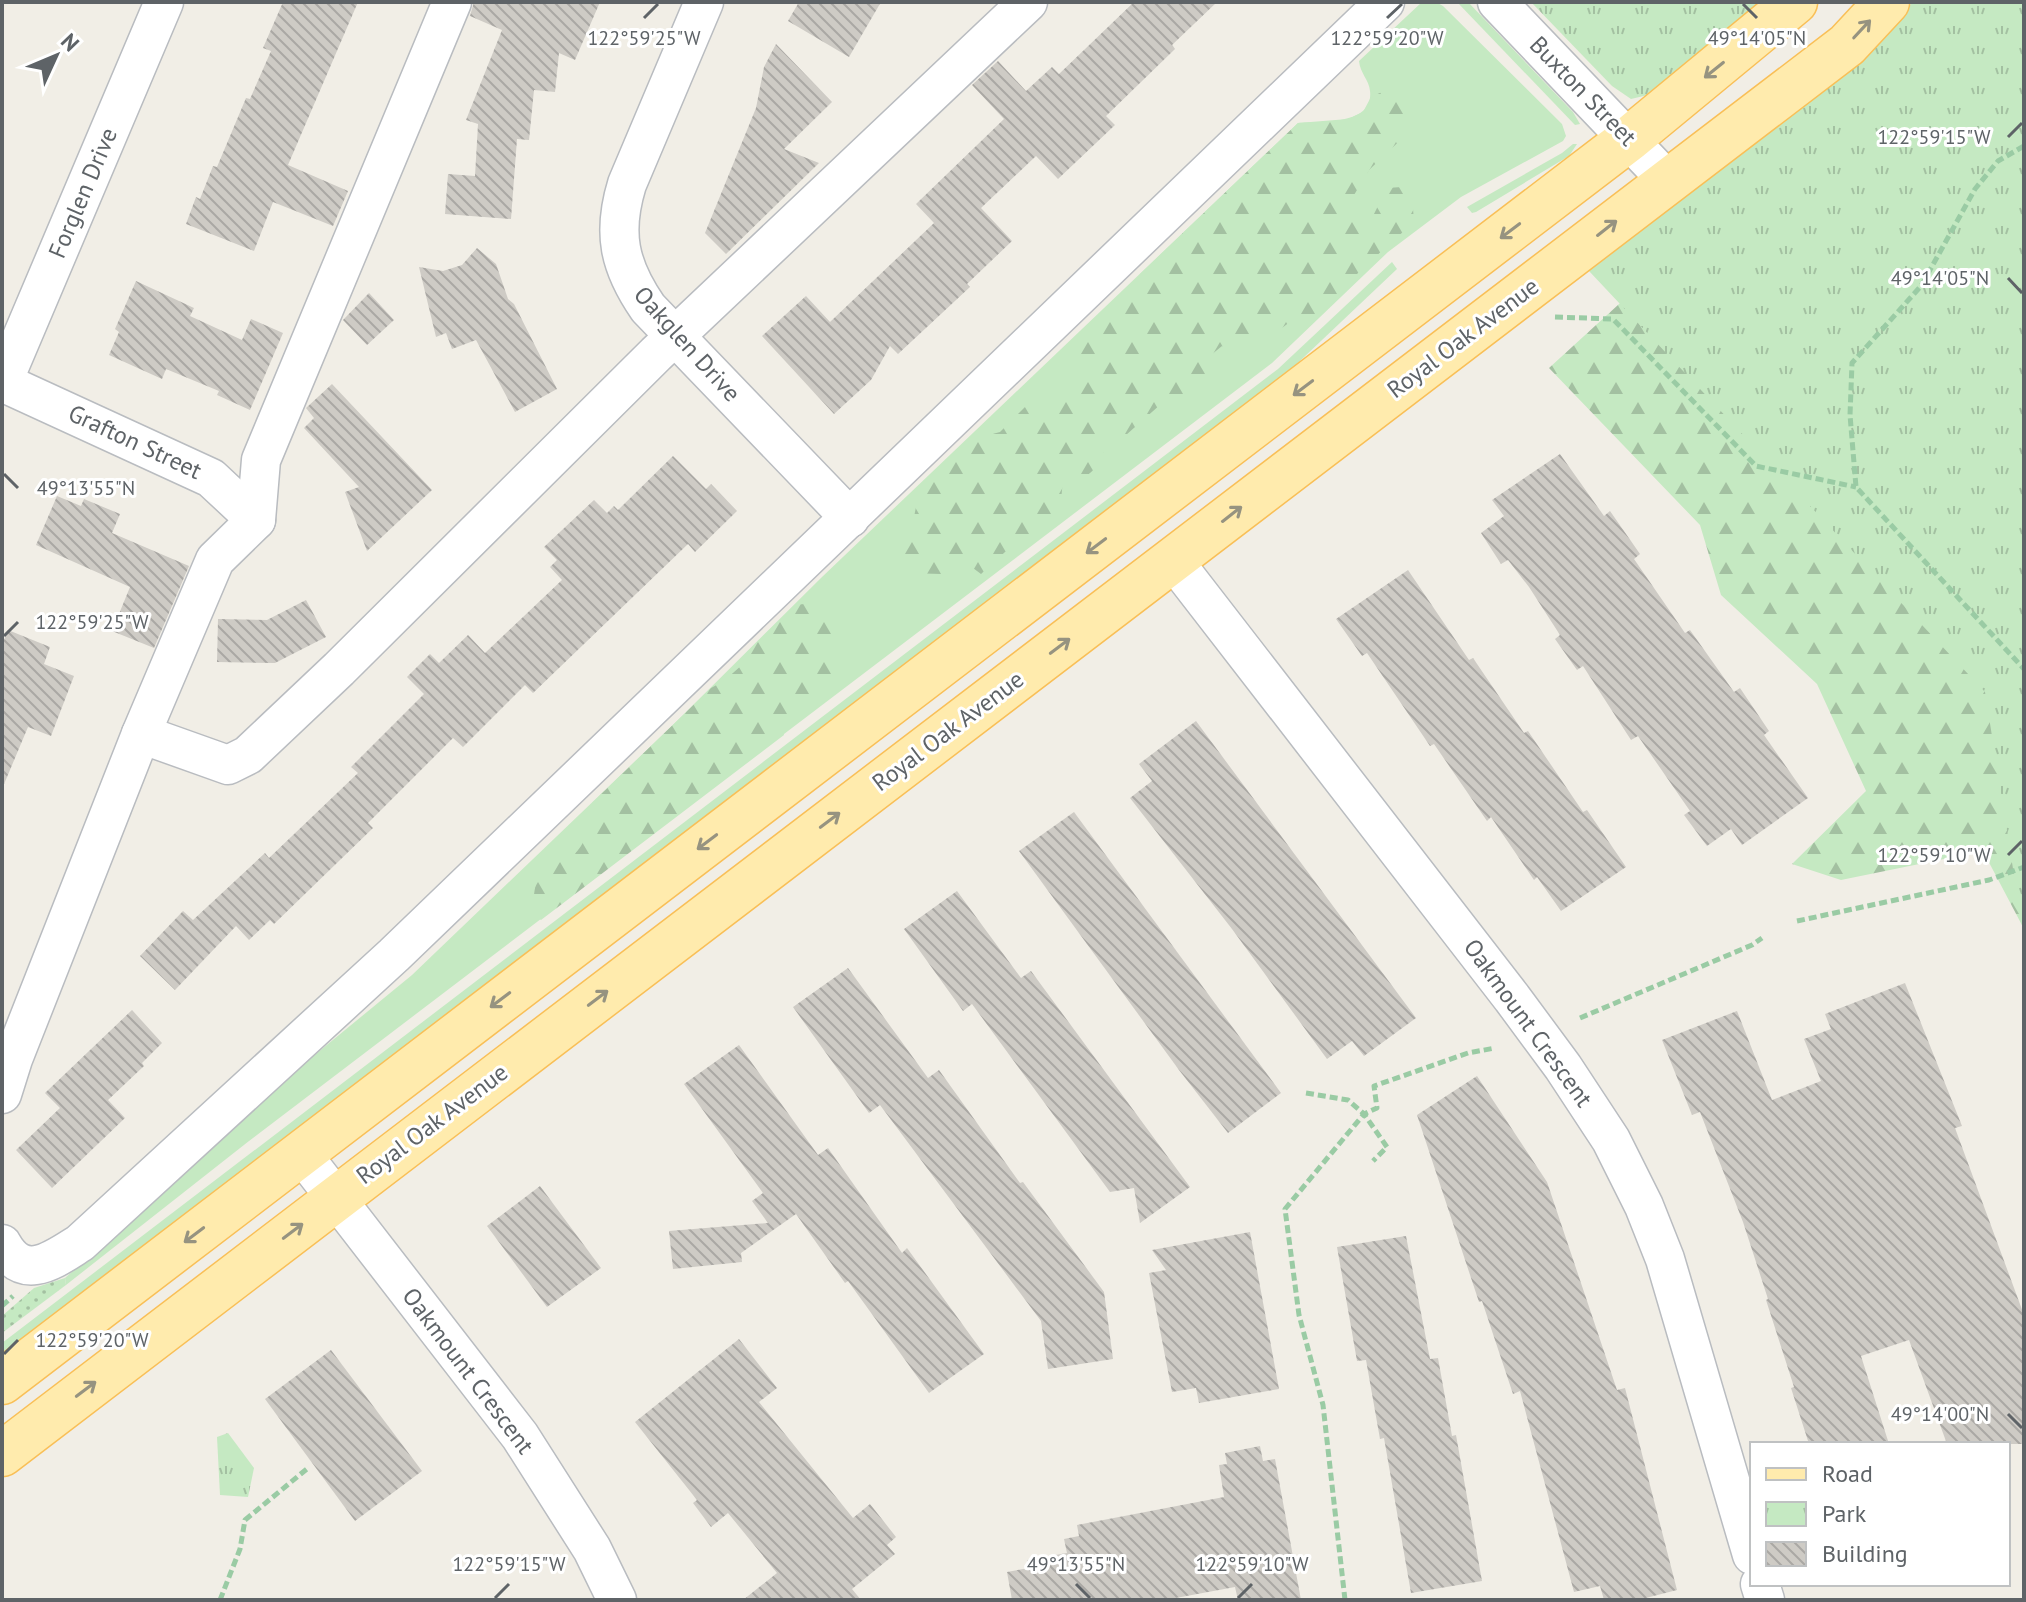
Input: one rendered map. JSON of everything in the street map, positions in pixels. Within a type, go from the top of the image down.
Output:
[{"type":"main road","points":[[2,1382],[1629,139],[1795,2]]},
{"type":"main road","name":"Royal Oak Avenue","points":[[2,1454],[1847,45],[1887,2]]},
{"type":"street","name":"Forglen Drive","points":[[2,383],[164,2]]},
{"type":"street","points":[[2,1094],[141,734],[215,560],[256,520],[261,460],[452,2]]},
{"type":"street","name":"Oakglen Drive","points":[[704,2],[627,184],[620,206],[620,251],[628,275],[648,308],[850,518]]},
{"type":"street","points":[[141,734],[228,765],[248,755],[675,337],[1028,2]]},
{"type":"street","points":[[2,1244],[8,1254],[29,1267],[47,1264],[80,1243],[394,955],[1385,2]]},
{"type":"street","name":"Buxton Street","points":[[1497,2],[1668,181]]},
{"type":"street","name":"Grafton Street","points":[[2,383],[211,478],[256,520]]},
{"type":"street","name":"Oakmount Crescent","points":[[1173,560],[1512,998],[1611,1140],[1644,1206],[1665,1259],[1750,1548]]},
{"type":"street","name":"Oakmount Crescent","points":[[301,1153],[520,1436],[592,1549],[617,1600]]},
{"type":"path","points":[[1856,487],[1850,415],[1852,363],[1921,286],[1975,189],[1998,161],[2024,146]]},
{"type":"path","points":[[1554,317],[1613,319],[1756,466],[1856,487],[2024,669]]},
{"type":"path","points":[[1797,921],[1989,880],[2024,867]]},
{"type":"path","points":[[1580,1018],[1762,938]]},
{"type":"path","points":[[1345,1600],[1323,1405],[1299,1315],[1285,1209],[1364,1114],[1377,1108],[1374,1086],[1468,1053],[1495,1048]]},
{"type":"path","points":[[1306,1093],[1348,1100],[1364,1114],[1387,1147],[1373,1161]]},
{"type":"path","points":[[220,1600],[240,1549],[245,1520],[308,1468]]},
{"type":"green space","points":[[1422,2],[1436,2],[1443,6],[1562,124],[1566,136],[1563,141],[1461,197],[1388,252],[1272,363],[249,1141],[66,1285],[65,1278],[272,1090],[412,975],[822,577],[1298,123],[1344,119],[1364,110],[1370,91],[1359,61]]},
{"type":"green space","points":[[1457,2],[1468,2],[1573,112],[1580,124],[1575,125]]},
{"type":"green space","points":[[1531,2],[1764,2],[1652,94],[1631,99],[1612,86]]},
{"type":"green space","points":[[1913,2],[2024,2],[2024,938],[1985,692],[1589,271],[1795,107]]},
{"type":"green space","points":[[2024,2],[1962,294],[2024,929],[1983,851],[1841,880],[1792,864],[1866,791],[1817,684],[1721,595],[1700,525],[1549,368],[1665,262]]},
{"type":"green space","points":[[1382,92],[1413,112],[1417,119],[1413,128],[1369,170],[1348,205],[1360,217],[1371,220],[1387,188],[1402,187],[1412,195],[1414,222],[1313,318],[1291,321],[1259,341],[1238,340],[1239,350],[1235,352],[1222,346],[1211,355],[1211,388],[1184,402],[1161,404],[1126,435],[1116,439],[1105,430],[1098,440],[1104,451],[1093,470],[1079,478],[1063,480],[1060,510],[981,574],[965,562],[955,571],[947,569],[941,574],[906,573],[894,564],[897,543],[911,532],[918,497],[928,477],[966,441],[1000,432],[1033,399],[1067,389],[1074,380],[1081,350],[1133,296],[1140,274],[1298,123],[1348,119],[1363,112],[1371,97]]},
{"type":"green space","points":[[1577,144],[1569,156],[1476,212],[1472,213],[1467,207],[1562,153]]},
{"type":"green space","points":[[1392,262],[1397,269],[1284,376],[2,1355],[2,1343],[1278,369]]},
{"type":"green space","points":[[804,604],[821,614],[831,631],[834,650],[829,662],[835,681],[782,725],[784,735],[541,920],[534,910],[536,884],[546,869],[567,859],[581,846],[590,825],[592,803],[711,688],[743,664],[747,652],[795,605]]},
{"type":"green space","points":[[65,1278],[66,1285],[2,1333],[2,1316],[34,1288]]},
{"type":"green space","points":[[228,1433],[254,1468],[248,1497],[220,1495],[217,1437]]},
{"type":"building","points":[[283,2],[358,2],[288,165],[348,191],[333,226],[273,202],[254,251],[186,224],[196,197],[200,199],[213,166],[217,167],[246,98],[250,99],[271,51],[263,48]]},
{"type":"building","points":[[474,2],[600,2],[575,60],[559,53],[555,92],[534,90],[529,140],[517,139],[511,219],[445,214],[448,174],[475,176],[478,124],[466,120],[502,30],[470,16]]},
{"type":"building","points":[[799,2],[881,2],[849,57],[788,21]]},
{"type":"building","points":[[1134,2],[1217,2],[1172,45],[1175,49],[1106,116],[1115,125],[1058,179],[1036,156],[981,208],[1012,241],[967,284],[970,287],[898,354],[890,346],[871,380],[834,414],[762,336],[806,296],[830,322],[934,223],[916,204],[1004,119],[972,85],[998,61],[1026,91],[1052,67],[1059,74]]},
{"type":"building","points":[[776,44],[832,102],[784,149],[819,163],[726,254],[705,233],[756,108],[764,67]]},
{"type":"building","points":[[477,248],[496,264],[508,299],[514,304],[557,389],[515,412],[476,340],[452,349],[446,333],[436,337],[419,267],[443,271],[462,265]]},
{"type":"building","points":[[136,281],[194,308],[190,316],[242,340],[251,319],[283,333],[250,410],[217,395],[219,391],[166,369],[162,379],[109,355],[119,332],[115,329]]},
{"type":"building","points":[[369,293],[394,320],[367,345],[343,320]]},
{"type":"building","points":[[332,384],[432,490],[367,551],[345,492],[359,487],[304,428],[314,418],[306,408]]},
{"type":"building","points":[[1560,454],[1604,516],[1610,511],[1640,554],[1634,559],[1685,633],[1690,630],[1734,692],[1740,688],[1769,731],[1764,735],[1808,798],[1742,845],[1731,829],[1707,846],[1684,815],[1690,811],[1638,736],[1631,740],[1583,666],[1577,670],[1555,639],[1560,635],[1529,587],[1508,560],[1501,564],[1481,533],[1504,516],[1492,500]]},
{"type":"building","points":[[673,456],[706,489],[711,484],[737,511],[695,552],[688,544],[533,693],[525,685],[463,747],[453,738],[368,823],[373,828],[274,924],[270,920],[249,940],[236,926],[175,990],[140,956],[183,911],[193,920],[265,853],[269,858],[358,773],[351,767],[424,694],[407,677],[430,654],[439,663],[468,635],[485,653],[562,580],[550,567],[557,560],[544,547],[594,500],[607,513],[614,506],[618,510]]},
{"type":"building","points":[[57,496],[81,506],[84,499],[120,514],[112,533],[189,566],[154,648],[112,631],[130,587],[36,545]]},
{"type":"building","points":[[1408,570],[1469,660],[1473,658],[1524,733],[1528,731],[1583,812],[1587,810],[1626,867],[1561,911],[1537,877],[1534,880],[1491,817],[1487,821],[1434,744],[1430,746],[1367,653],[1362,656],[1336,619]]},
{"type":"building","points":[[306,600],[326,637],[275,663],[217,662],[218,619],[267,620]]},
{"type":"building","points":[[8,630],[50,647],[44,664],[74,676],[51,736],[28,727],[2,789],[2,645]]},
{"type":"building","points":[[1196,721],[1416,1018],[1364,1056],[1352,1041],[1327,1059],[1232,929],[1130,798],[1152,781],[1139,764]]},
{"type":"building","points":[[1074,812],[1281,1093],[1228,1133],[1019,851]]},
{"type":"building","points":[[957,891],[1021,978],[1031,971],[1190,1187],[1140,1223],[1134,1188],[1110,1192],[972,1004],[963,1011],[904,929]]},
{"type":"building","points":[[848,968],[928,1078],[939,1070],[1104,1292],[1113,1359],[1048,1369],[1041,1321],[880,1105],[869,1113],[793,1007]]},
{"type":"building","points":[[1905,983],[1962,1126],[1955,1128],[2024,1315],[2024,1444],[1946,1442],[1909,1340],[1861,1356],[1888,1442],[1808,1442],[1743,1222],[1700,1112],[1692,1115],[1662,1040],[1737,1011],[1772,1100],[1821,1081],[1804,1039],[1831,1029],[1825,1014]]},
{"type":"building","points":[[132,1010],[162,1043],[142,1063],[144,1066],[108,1100],[125,1118],[52,1188],[16,1150],[60,1108],[45,1093]]},
{"type":"building","points":[[739,1045],[818,1155],[828,1148],[902,1253],[907,1248],[984,1354],[929,1393],[796,1214],[741,1253],[742,1262],[673,1269],[669,1231],[768,1223],[752,1201],[763,1193],[684,1084]]},
{"type":"building","points":[[1477,1076],[1547,1182],[1617,1390],[1625,1388],[1677,1590],[1638,1600],[1604,1600],[1600,1586],[1574,1592],[1520,1391],[1513,1394],[1417,1115]]},
{"type":"building","points":[[540,1186],[601,1268],[547,1307],[487,1226]]},
{"type":"building","points":[[1250,1232],[1279,1389],[1199,1403],[1196,1388],[1172,1392],[1149,1273],[1166,1270],[1152,1250]]},
{"type":"building","points":[[1406,1236],[1430,1359],[1438,1358],[1452,1436],[1456,1435],[1482,1581],[1411,1593],[1384,1438],[1380,1439],[1366,1360],[1357,1361],[1337,1247]]},
{"type":"building","points":[[739,1339],[777,1388],[759,1402],[853,1518],[870,1504],[896,1537],[887,1545],[895,1554],[852,1589],[861,1600],[743,1600],[777,1573],[728,1513],[711,1527],[693,1503],[697,1500],[635,1422]]},
{"type":"building","points":[[331,1350],[422,1471],[355,1521],[265,1399]]},
{"type":"building","points":[[1260,1446],[1263,1461],[1275,1459],[1301,1600],[1238,1600],[1235,1587],[1165,1600],[1012,1600],[1007,1572],[1029,1568],[1027,1560],[1067,1553],[1064,1539],[1079,1536],[1077,1525],[1224,1497],[1219,1465],[1227,1464],[1225,1453]]}]
